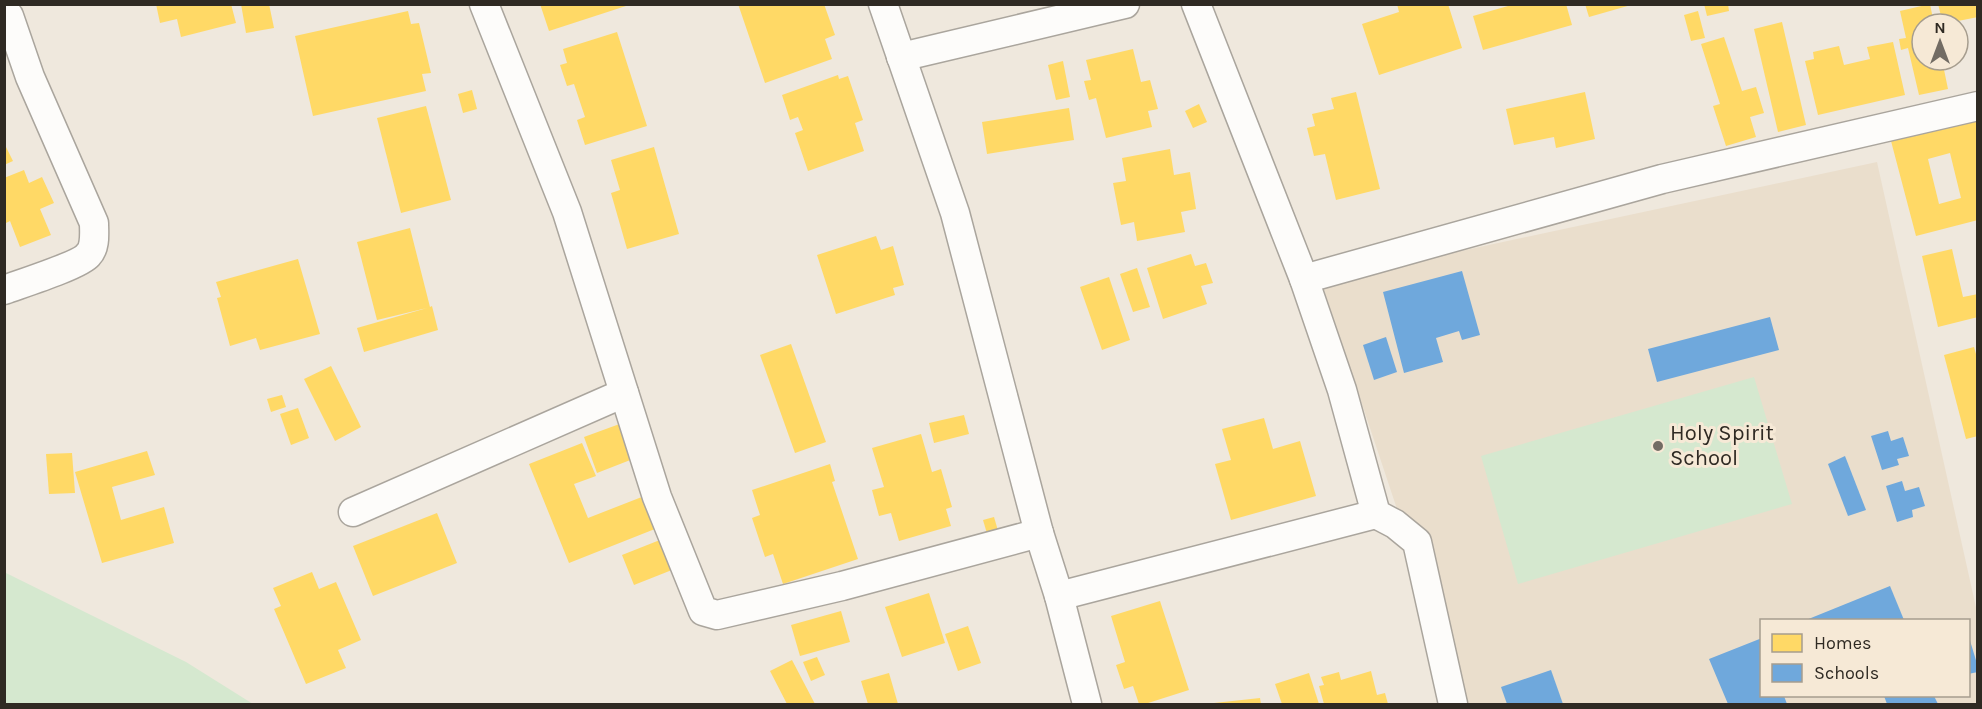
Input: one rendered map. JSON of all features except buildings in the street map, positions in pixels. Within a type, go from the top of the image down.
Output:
[{"type":"street","points":[[484,4],[567,212],[657,497],[703,611],[717,615],[842,586],[1039,533]]},
{"type":"street","points":[[883,4],[955,213],[1039,533],[1059,596],[1088,705]]},
{"type":"street","points":[[901,57],[1125,4]]},
{"type":"street","points":[[1196,4],[1304,279],[1342,390],[1376,514]]},
{"type":"street","points":[[4,11],[9,16],[30,77],[94,223],[94,240],[88,255],[73,264],[4,290]]},
{"type":"street","points":[[1304,279],[1662,179],[1977,106]]},
{"type":"street","points":[[353,512],[624,393]]},
{"type":"street","points":[[1059,596],[1376,514],[1395,524],[1417,542],[1453,705]]},
{"type":"shaded area","name":"Holy Spirit School","points":[[1877,162],[1977,612],[1977,704],[1462,704],[1321,281]]},
{"type":"green space","points":[[1754,377],[1792,504],[1518,584],[1481,456]]},
{"type":"green space","points":[[4,572],[186,662],[253,704],[5,704]]},
{"type":"place","name":"Holy Spirit School","points":[[1658,446]]}]
